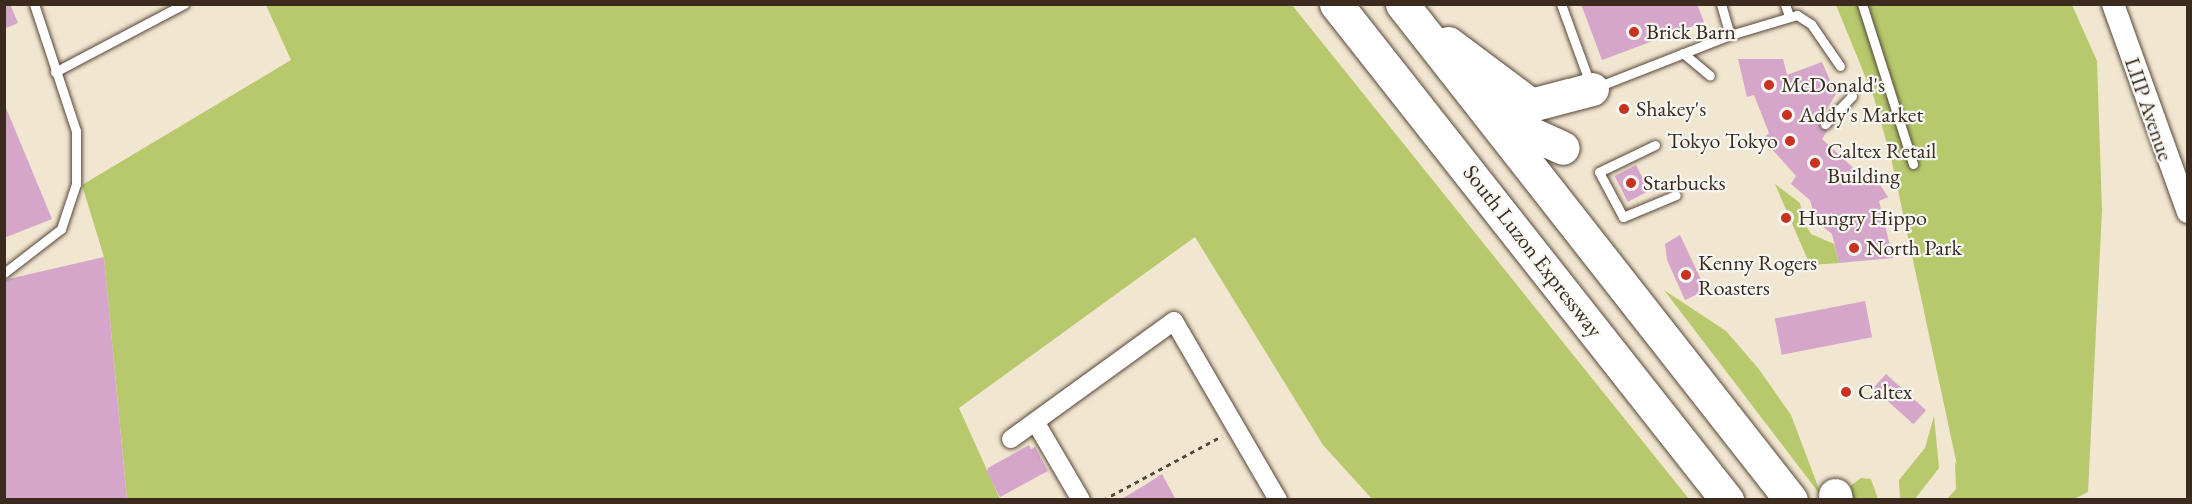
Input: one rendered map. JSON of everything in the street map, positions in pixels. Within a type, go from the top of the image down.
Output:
[{"type":"highway","name":"South Luzon Expressway","points":[[1336,4],[1727,500]]},
{"type":"highway","points":[[1407,10],[1531,105],[1592,89]]},
{"type":"highway","points":[[1407,10],[1791,500]]},
{"type":"highway","points":[[1491,115],[1563,148]]},
{"type":"street","name":"LIIP Avenue","points":[[2113,4],[2187,212]]},
{"type":"street","points":[[1011,439],[1174,321],[1278,500]]},
{"type":"street","points":[[1036,423],[1081,500]]},
{"type":"lane","points":[[4,273],[61,229],[76,184],[76,131],[34,4]]},
{"type":"lane","points":[[55,72],[184,4]]},
{"type":"lane","points":[[1561,4],[1592,89],[1730,35],[1797,15],[1811,24],[1840,66]]},
{"type":"lane","points":[[1721,4],[1730,35]]},
{"type":"lane","points":[[1785,4],[1789,16]]},
{"type":"lane","points":[[1862,4],[1913,164]]},
{"type":"lane","points":[[1683,53],[1710,76]]},
{"type":"lane","points":[[1826,124],[1852,96]]},
{"type":"lane","points":[[1655,145],[1599,172],[1623,217],[1676,195]]},
{"type":"path","points":[[1103,500],[1237,429]]},
{"type":"green space","points":[[266,5],[1292,5],[1689,499],[1372,499],[1323,445],[1195,237],[959,408],[1000,499],[127,499],[104,257],[82,185],[291,60]]},
{"type":"green space","points":[[1836,5],[2072,5],[2097,61],[2102,210],[2088,492],[2074,499],[1947,499],[1956,489],[1955,462],[1957,465],[1891,158],[1874,98]]},
{"type":"green space","points":[[1775,184],[1800,203],[1804,222],[1811,234],[1834,244],[1839,263],[1810,265]]},
{"type":"green space","points":[[1664,290],[1726,331],[1758,368],[1791,415],[1822,497]]},
{"type":"green space","points":[[1934,416],[1939,468],[1915,499],[1900,499],[1899,480],[1925,448]]},
{"type":"green space","points":[[1861,478],[1871,479],[1878,499],[1851,499],[1849,487]]},
{"type":"building","points":[[4,4],[10,4],[18,23],[4,29]]},
{"type":"building","name":"Brick Barn","points":[[1581,4],[1697,4],[1704,22],[1602,60]]},
{"type":"building","name":"Caltex Retail Building","points":[[1738,59],[1783,59],[1787,75],[1822,62],[1836,94],[1819,122],[1821,129],[1828,130],[1822,139],[1862,176],[1870,169],[1888,197],[1879,201],[1893,258],[1839,263],[1832,234],[1816,221],[1810,200],[1791,184],[1796,176],[1763,139],[1769,133],[1754,95],[1747,97]]},
{"type":"building","points":[[4,103],[52,219],[4,238]]},
{"type":"building","name":"Starbucks","points":[[1636,165],[1649,191],[1628,202],[1615,176]]},
{"type":"building","name":"Kenny Rogers Roasters","points":[[1680,235],[1706,290],[1685,300],[1667,260],[1665,244]]},
{"type":"building","points":[[104,257],[127,500],[4,500],[4,280]]},
{"type":"building","points":[[1865,301],[1872,337],[1782,355],[1775,319]]},
{"type":"building","points":[[1886,374],[1926,410],[1913,424],[1873,388]]},
{"type":"building","points":[[1029,445],[1031,449],[1035,447],[1048,471],[1000,497],[987,472],[988,468]]},
{"type":"building","points":[[1162,474],[1176,500],[1120,500],[1145,485]]},
{"type":"place","name":"Brick Barn","points":[[1634,32]]},
{"type":"place","name":"McDonald's","points":[[1769,85]]},
{"type":"place","name":"Shakey's","points":[[1624,109]]},
{"type":"place","name":"Addy's Market","points":[[1787,115]]},
{"type":"place","name":"Tokyo Tokyo","points":[[1790,141]]},
{"type":"place","name":"Caltex Retail Building","points":[[1815,163]]},
{"type":"place","name":"Starbucks","points":[[1631,183]]},
{"type":"place","name":"Hungry Hippo","points":[[1786,218]]},
{"type":"place","name":"North Park","points":[[1854,248]]},
{"type":"place","name":"Kenny Rogers Roasters","points":[[1686,275]]},
{"type":"place","name":"Caltex","points":[[1846,392]]}]
